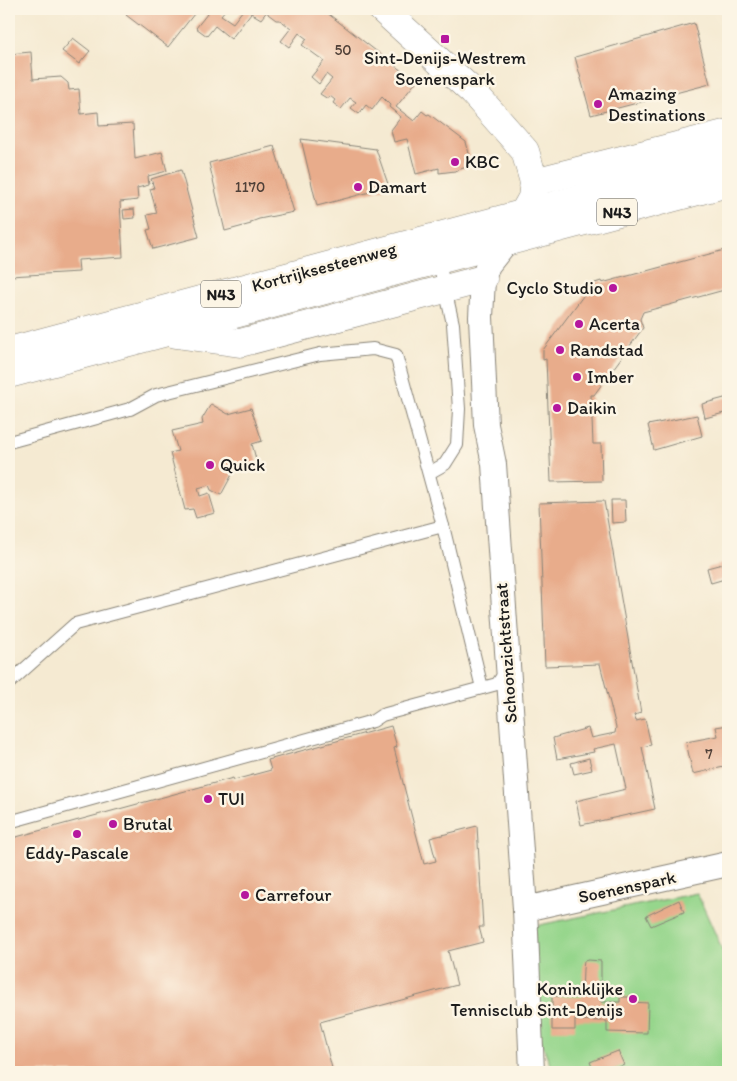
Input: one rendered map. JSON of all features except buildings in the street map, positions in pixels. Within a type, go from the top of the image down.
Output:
[{"type":"main road","points":[[382,9],[473,92],[524,151],[534,182],[532,198],[507,242]]},
{"type":"main road","points":[[534,182],[728,133]]},
{"type":"main road","name":"Kortrijksesteenweg","points":[[9,374],[164,332],[436,249],[524,214],[728,159]]},
{"type":"main road","name":"Kortrijksesteenweg","points":[[9,351],[436,249],[507,242],[728,183]]},
{"type":"main road","name":"N43","points":[[164,332],[240,343],[482,280]]},
{"type":"street","name":"Schoonzichtstraat","points":[[507,242],[488,265],[482,280],[481,317],[486,426],[494,464],[525,909],[532,1072]]},
{"type":"street","name":"Soenenspark","points":[[525,909],[728,864]]},
{"type":"lane","points":[[429,473],[445,464],[457,445],[458,399],[453,324],[436,249]]},
{"type":"lane","points":[[9,442],[130,408],[156,395],[320,354],[373,350],[396,356],[443,526],[482,688]]},
{"type":"lane","points":[[9,684],[75,624],[443,526]]},
{"type":"lane","points":[[9,822],[373,721],[382,715],[496,684],[507,670]]},
{"type":"green space","name":"Koninklijke Tennisclub Sint-Denijs","points":[[697,893],[728,962],[728,1072],[553,1072],[539,1035],[534,926]]},
{"type":"place","name":"Sint-Denijs-Westrem Soenenspark","points":[[445,39]]},
{"type":"place","name":"Amazing Destinations","points":[[598,104]]},
{"type":"place","name":"KBC","points":[[455,162]]},
{"type":"place","name":"Damart","points":[[358,187]]},
{"type":"place","name":"Cyclo Studio","points":[[613,288]]},
{"type":"place","name":"Acerta","points":[[579,324]]},
{"type":"place","name":"Randstad","points":[[560,350]]},
{"type":"place","name":"Imber","points":[[577,377]]},
{"type":"place","name":"Daikin","points":[[557,408]]},
{"type":"place","name":"Quick","points":[[210,465]]},
{"type":"place","name":"TUI","points":[[208,799]]},
{"type":"place","name":"Brutal","points":[[113,824]]},
{"type":"place","name":"Eddy-Pascale","points":[[77,834]]},
{"type":"place","name":"Carrefour","points":[[245,895]]},
{"type":"place","name":"Koninklijke Tennisclub Sint-Denijs","points":[[633,999]]}]
